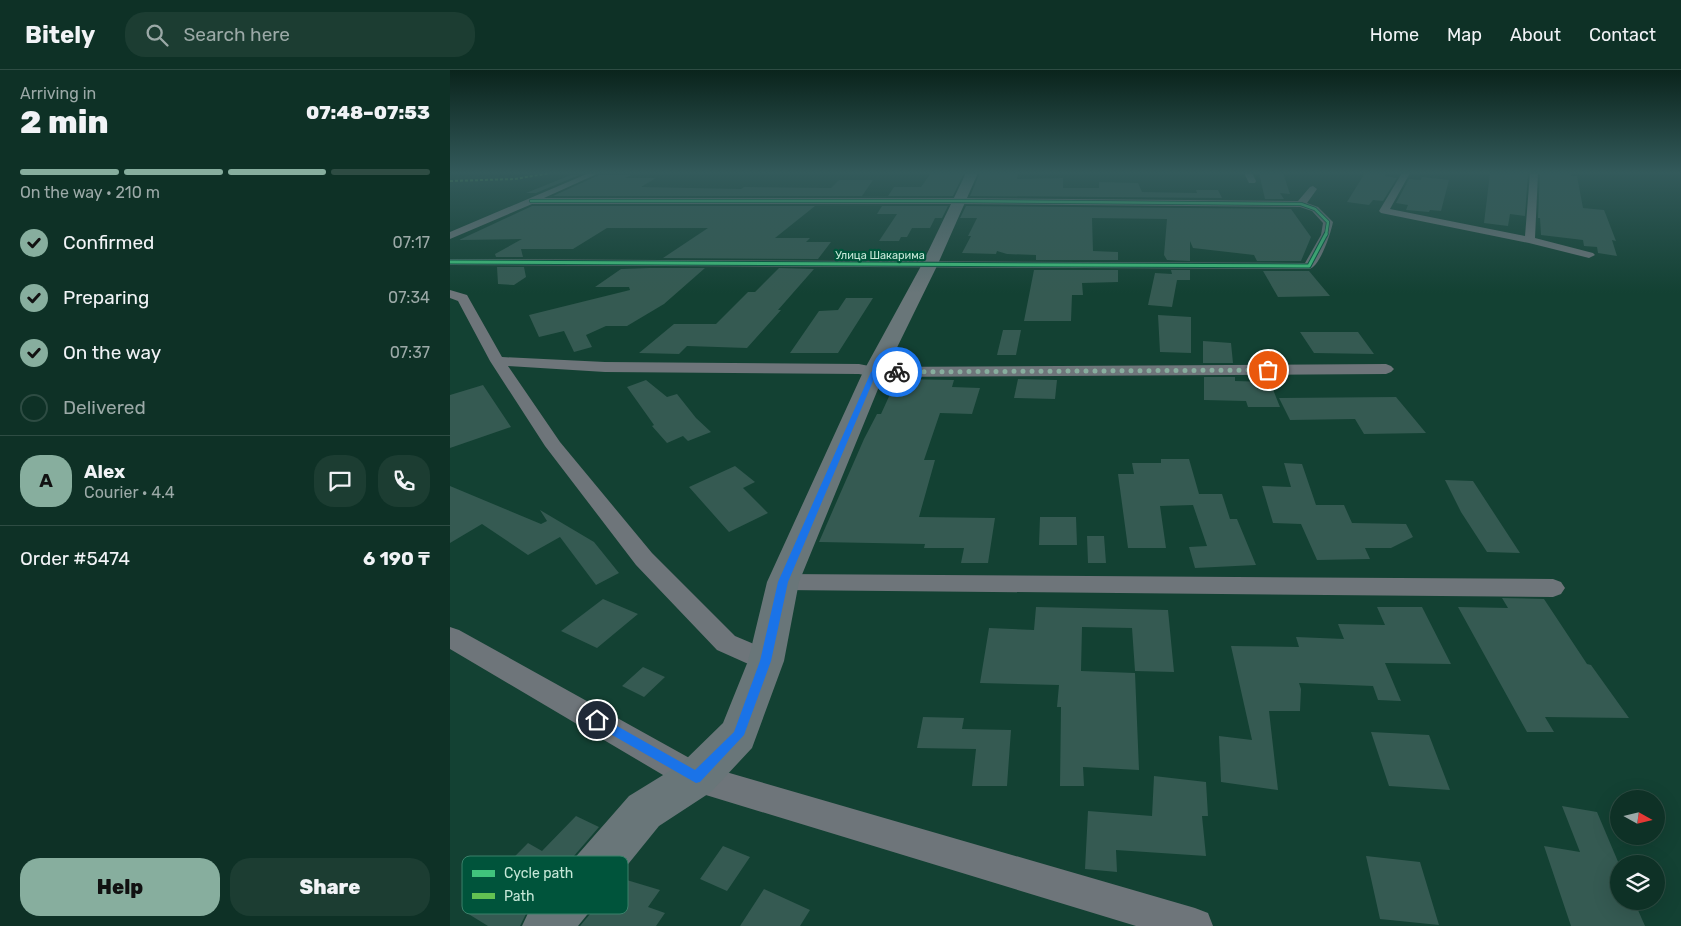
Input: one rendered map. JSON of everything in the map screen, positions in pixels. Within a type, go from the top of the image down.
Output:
[{"type":"street","points":[[450,236],[504,213]]},
{"type":"street","points":[[606,856],[644,811],[696,778],[738,735],[766,661],[783,582],[874,372],[929,266],[953,213]]},
{"type":"street","name":"Улица Шакарима","points":[[450,262],[929,266],[1309,266],[1326,234],[1328,222],[1320,213]]},
{"type":"street","points":[[1394,213],[1530,240],[1589,255]]},
{"type":"street","points":[[1530,240],[1532,213]]},
{"type":"street","points":[[450,294],[463,298],[497,361],[554,446],[644,559],[726,644],[766,661]]},
{"type":"street","points":[[497,361],[605,368],[859,369],[874,372],[1386,369]]},
{"type":"street","points":[[783,582],[1553,588]]},
{"type":"street","points":[[450,637],[696,778],[1195,926]]},
{"type":"street","points":[[548,926],[558,914]]},
{"type":"building","points":[[517,213],[806,213],[775,238],[810,238],[806,242],[831,242],[818,259],[663,258],[708,228],[607,228],[573,249],[521,249],[523,257],[496,257],[495,254],[522,239],[459,240]]},
{"type":"building","points":[[945,213],[942,218],[935,218],[930,228],[912,228],[907,237],[901,237],[899,241],[879,241],[897,214],[877,214]]},
{"type":"building","points":[[963,213],[1294,213],[1311,237],[1301,261],[1257,261],[1254,255],[1193,248],[1190,241],[1190,261],[1167,260],[1164,255],[1167,219],[1092,218],[1093,251],[1118,252],[1118,260],[1036,260],[1036,255],[1007,254],[997,251],[996,254],[962,253],[971,236],[968,236],[977,218],[960,218]]},
{"type":"building","points":[[1485,213],[1525,213],[1525,216],[1510,214],[1508,226],[1484,223]]},
{"type":"building","points":[[1538,213],[1605,213],[1616,241],[1612,240],[1617,256],[1598,253],[1597,247],[1584,246],[1583,240],[1541,235],[1540,218],[1538,218]]},
{"type":"building","points":[[497,267],[524,267],[526,277],[514,285],[498,284]]},
{"type":"building","points":[[705,268],[664,304],[627,326],[606,326],[586,335],[592,347],[574,352],[564,331],[539,337],[529,315],[630,290],[629,287],[595,287],[621,269]]},
{"type":"building","points":[[779,268],[814,269],[747,348],[687,346],[679,354],[639,353],[674,324],[716,324],[748,292],[755,292]]},
{"type":"building","points":[[1034,270],[1118,270],[1118,282],[1082,283],[1083,295],[1072,295],[1071,321],[1024,321]]},
{"type":"building","points":[[1171,270],[1190,270],[1190,280],[1177,280],[1172,307],[1148,305],[1155,273],[1172,274]]},
{"type":"building","points":[[1263,271],[1309,271],[1330,296],[1278,297]]},
{"type":"building","points":[[846,298],[873,298],[838,353],[790,353],[819,311],[838,310]]},
{"type":"building","points":[[1158,315],[1191,317],[1191,353],[1160,352]]},
{"type":"building","points":[[1003,330],[1021,330],[1016,355],[997,355]]},
{"type":"building","points":[[1300,332],[1358,332],[1374,354],[1314,353]]},
{"type":"building","points":[[1203,341],[1231,343],[1233,363],[1203,363]]},
{"type":"building","points":[[1204,377],[1235,377],[1235,381],[1270,382],[1280,407],[1248,407],[1246,401],[1204,400]]},
{"type":"building","points":[[897,379],[954,380],[952,387],[980,388],[972,414],[940,413],[924,460],[935,460],[919,517],[995,518],[988,563],[961,563],[964,548],[924,548],[925,544],[819,542],[864,439],[877,414],[881,414]]},
{"type":"building","points":[[1018,379],[1057,380],[1055,399],[1014,398]]},
{"type":"building","points":[[646,380],[667,397],[677,394],[696,418],[711,432],[688,441],[683,436],[667,443],[652,426],[654,425],[627,387]]},
{"type":"building","points":[[483,385],[511,427],[450,448],[450,395]]},
{"type":"building","points":[[1396,397],[1426,433],[1364,434],[1355,419],[1290,420],[1279,398]]},
{"type":"building","points":[[1161,459],[1189,459],[1199,494],[1222,494],[1230,519],[1237,519],[1256,565],[1195,568],[1189,547],[1207,546],[1193,505],[1160,506],[1166,548],[1128,548],[1118,474],[1134,474],[1132,463],[1161,463]]},
{"type":"building","points":[[1284,463],[1302,464],[1316,505],[1344,505],[1352,523],[1406,524],[1413,537],[1391,548],[1365,548],[1370,559],[1317,560],[1301,524],[1273,523],[1262,486],[1291,487]]},
{"type":"building","points":[[735,466],[755,482],[743,488],[768,513],[729,532],[689,487]]},
{"type":"building","points":[[1445,480],[1473,481],[1520,553],[1487,552],[1461,512]]},
{"type":"building","points":[[450,486],[541,524],[547,521],[540,510],[594,542],[619,573],[596,585],[560,537],[528,555],[482,524],[450,543]]},
{"type":"building","points":[[1040,517],[1076,517],[1077,545],[1039,545]]},
{"type":"building","points":[[1087,536],[1104,536],[1106,563],[1088,563]]},
{"type":"building","points":[[1502,598],[1544,599],[1587,664],[1591,665],[1629,718],[1545,717],[1554,732],[1527,732],[1458,607],[1508,608]]},
{"type":"building","points":[[603,599],[638,614],[597,648],[561,631]]},
{"type":"building","points":[[1036,607],[1168,610],[1174,672],[1135,671],[1132,628],[1082,627],[1081,671],[1135,673],[1139,770],[1083,767],[1084,786],[1060,786],[1061,707],[1057,707],[1059,685],[980,683],[989,628],[1034,630]]},
{"type":"building","points":[[1377,607],[1422,607],[1451,664],[1385,663],[1401,701],[1378,700],[1373,686],[1299,683],[1301,689],[1300,711],[1269,711],[1278,790],[1221,782],[1219,736],[1252,740],[1231,646],[1299,647],[1296,637],[1344,639],[1338,624],[1385,625]]},
{"type":"building","points":[[643,667],[665,677],[644,697],[622,686]]},
{"type":"building","points":[[923,717],[964,718],[962,729],[1011,730],[1007,786],[972,786],[976,749],[917,748]]},
{"type":"building","points":[[1371,732],[1429,735],[1450,790],[1389,786]]},
{"type":"building","points":[[1154,776],[1206,782],[1208,816],[1202,816],[1206,856],[1116,850],[1117,872],[1085,869],[1088,811],[1152,816]]},
{"type":"building","points":[[1562,806],[1597,812],[1615,855],[1610,855],[1610,910],[1638,910],[1645,926],[1571,926],[1544,846],[1580,852]]},
{"type":"building","points":[[576,816],[599,827],[574,856],[515,856],[528,843],[542,851]]},
{"type":"building","points":[[723,846],[750,857],[727,891],[700,879]]},
{"type":"building","points":[[1366,856],[1420,862],[1439,925],[1380,919]]},
{"type":"building","points":[[628,880],[660,890],[648,907],[665,913],[656,926],[580,926],[590,914],[628,914]]},
{"type":"building","points":[[764,889],[810,910],[800,926],[740,926]]},
{"type":"building","points":[[468,914],[526,914],[520,926],[488,926]]},
{"type":"cycle path","points":[[450,262],[1309,266],[1326,235],[1328,222],[1319,213]]},
{"type":"way so far","points":[[897,372],[1268,370]]},
{"type":"route","points":[[597,720],[696,778],[738,735],[766,661],[783,582],[874,372],[897,372]]}]
